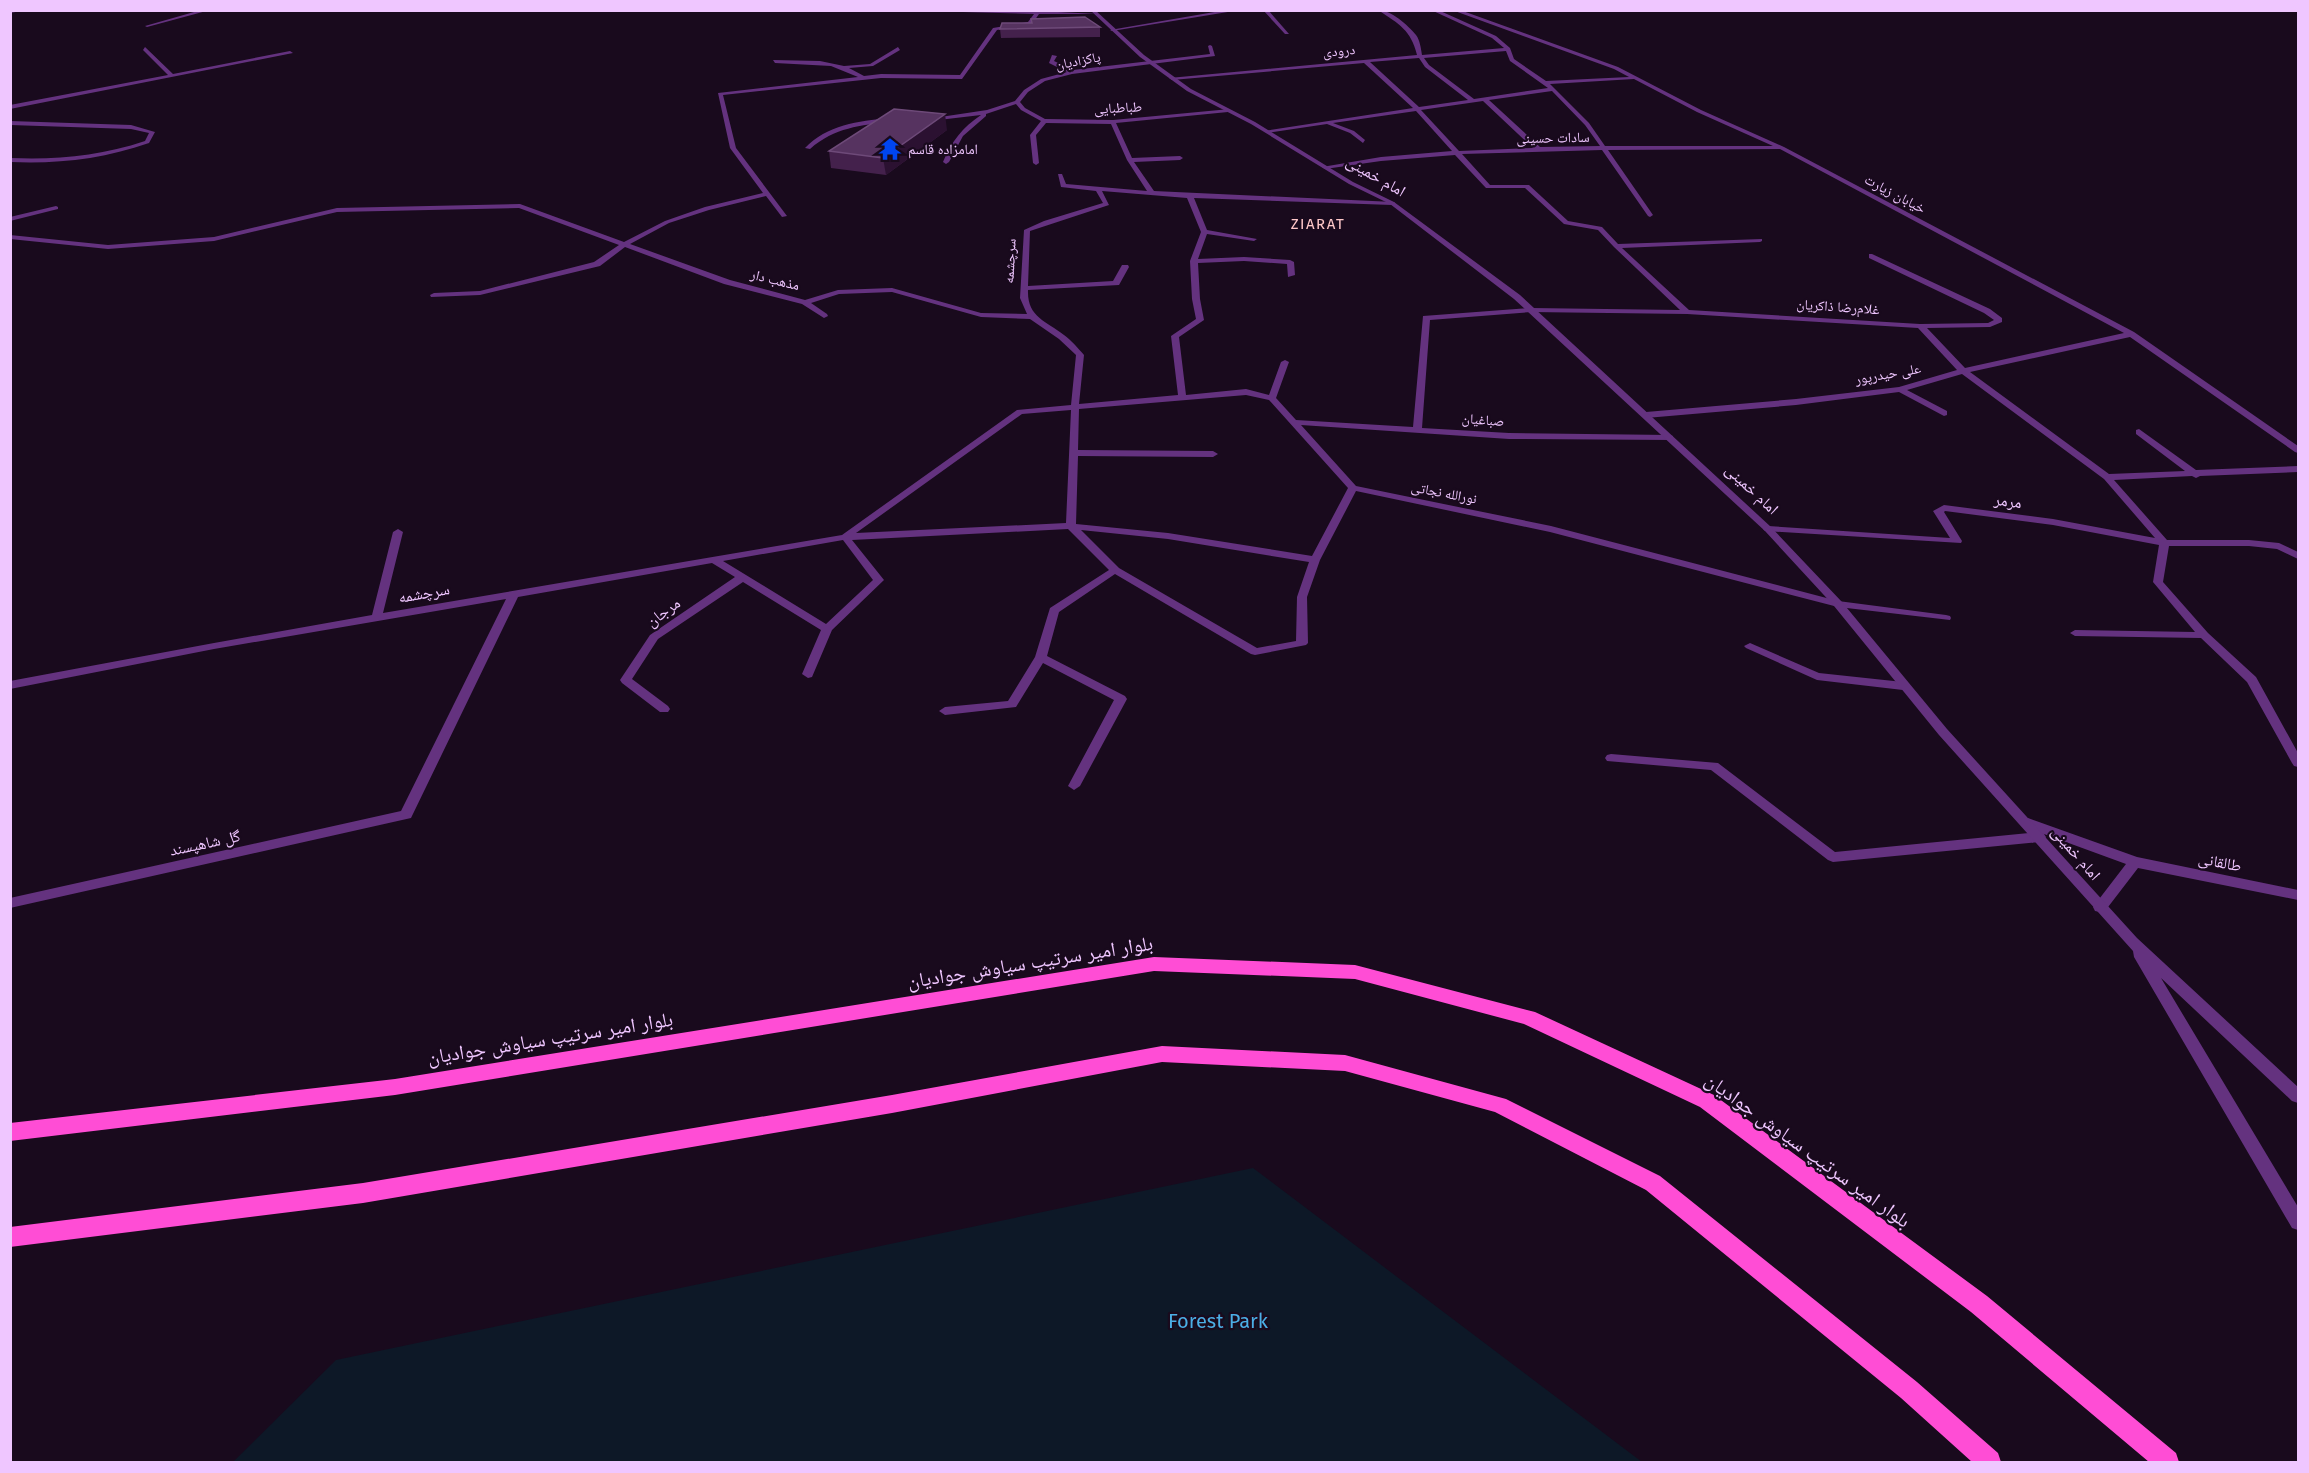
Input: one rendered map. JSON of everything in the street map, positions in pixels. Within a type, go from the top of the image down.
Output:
[{"type":"main road","name":"بلوار امیر سرتیپ سیاوش جوادیان","points":[[10,1132],[395,1087],[1154,964],[1355,972],[1528,1017],[1707,1101],[1979,1304],[2168,1462]]},
{"type":"main road","points":[[10,1237],[363,1193],[880,1106],[1162,1054],[1345,1063],[1499,1105],[1653,1183],[1909,1390],[1989,1462]]},
{"type":"street","points":[[10,12],[25,10]]},
{"type":"street","points":[[147,26],[208,10]]},
{"type":"street","points":[[891,10],[1001,14],[1094,12]]},
{"type":"street","points":[[1112,30],[1238,10]]},
{"type":"street","points":[[1266,10],[1287,33]]},
{"type":"street","points":[[1380,10],[1394,18],[1415,37],[1420,56],[1426,66],[1472,100]]},
{"type":"street","points":[[1433,10],[1494,37],[1508,48],[1512,60],[1553,89],[1587,124],[1650,215]]},
{"type":"street","name":"خیابان زیارت","points":[[1454,10],[1616,68],[1782,148],[2131,334],[2298,450]]},
{"type":"street","points":[[784,216],[733,148],[720,94],[862,78],[962,77],[995,29],[1030,23],[1038,12]]},
{"type":"street","name":"امام خمینی","points":[[1094,12],[1153,64],[1189,90],[1267,131],[1325,167],[1392,203],[1531,309],[1768,529],[1838,604],[1903,686],[2028,823],[2132,942],[2298,1096]]},
{"type":"street","name":"پاکزادیان","points":[[1017,102],[1026,91],[1043,81],[1072,72],[1213,55],[1210,46]]},
{"type":"street","name":"درودی","points":[[1172,78],[1508,48]]},
{"type":"street","points":[[145,49],[172,76]]},
{"type":"street","points":[[776,61],[827,62],[846,67],[871,65],[898,49]]},
{"type":"street","points":[[10,107],[290,53]]},
{"type":"street","points":[[1054,56],[1051,62],[1072,72]]},
{"type":"street","points":[[1365,61],[1418,111],[1488,187],[1527,186],[1566,223],[1600,228],[1616,246],[1687,312]]},
{"type":"street","points":[[846,67],[862,78]]},
{"type":"street","points":[[1545,83],[1633,78]]},
{"type":"street","points":[[1267,131],[1418,111],[1483,98],[1553,89]]},
{"type":"street","points":[[1483,98],[1539,150]]},
{"type":"street","points":[[924,119],[988,112],[1017,102],[1023,109],[1044,121],[1033,135],[1036,163]]},
{"type":"street","name":"طباطبایی","points":[[1044,121],[1113,122],[1228,110]]},
{"type":"street","points":[[946,162],[950,148],[968,126],[988,112]]},
{"type":"street","points":[[808,148],[832,129],[861,122],[900,119]]},
{"type":"street","points":[[1113,122],[1130,160],[1151,192]]},
{"type":"street","points":[[10,123],[131,127],[153,132],[147,142],[116,154],[55,163],[10,160]]},
{"type":"street","points":[[1326,123],[1352,132],[1363,141]]},
{"type":"street","name":"سادات حسینی","points":[[1325,167],[1369,160],[1458,152],[1782,148]]},
{"type":"street","points":[[1130,160],[1180,158]]},
{"type":"street","points":[[1060,175],[1063,186],[1098,189],[1190,196],[1392,203]]},
{"type":"street","name":"سرچشمه","points":[[1032,317],[1024,298],[1027,230],[1046,221],[1082,214],[1107,204],[1098,189]]},
{"type":"street","points":[[434,295],[480,292],[597,264],[623,245],[667,222],[707,208],[767,194]]},
{"type":"street","points":[[1182,397],[1175,336],[1200,320],[1196,299],[1194,261],[1204,231],[1190,196]]},
{"type":"street","name":"مذهب دار","points":[[10,237],[108,248],[214,239],[337,210],[520,206],[726,282],[805,302],[838,291],[892,290],[981,315],[1032,317]]},
{"type":"street","points":[[10,219],[56,208]]},
{"type":"street","points":[[1204,231],[1254,239]]},
{"type":"street","points":[[1616,246],[1761,240]]},
{"type":"street","name":"غلام‌رضا ذاکریان","points":[[1417,429],[1426,318],[1531,309],[1687,312],[1920,326],[1990,325],[1999,320],[1987,311],[1872,256]]},
{"type":"street","points":[[1194,261],[1244,259],[1290,262],[1291,275]]},
{"type":"street","points":[[1024,288],[1116,283],[1125,267]]},
{"type":"street","points":[[805,302],[824,316]]},
{"type":"street","points":[[808,674],[827,629],[879,580],[845,537],[1020,412],[1075,406],[1246,392],[1272,398],[1353,488],[1315,560],[1302,597],[1302,643],[1255,652],[1115,570],[1071,526],[1075,406],[1080,355],[1062,337],[1032,317]]},
{"type":"street","points":[[1920,326],[1963,371],[2107,477],[2164,543],[2158,582],[2204,635],[2252,680],[2298,763]]},
{"type":"street","name":"علی حیدرپور","points":[[1646,415],[1796,402],[1900,389],[1963,371],[2131,334]]},
{"type":"street","points":[[1272,398],[1285,362]]},
{"type":"street","points":[[1900,389],[1944,413]]},
{"type":"street","name":"صباغیان","points":[[1293,422],[1509,436],[1670,438]]},
{"type":"street","points":[[2139,432],[2196,475]]},
{"type":"street","points":[[1074,453],[1214,454]]},
{"type":"street","points":[[2107,477],[2298,469]]},
{"type":"street","name":"نورالله نجاتی","points":[[1353,488],[1551,529],[1838,604],[1946,618]]},
{"type":"street","name":"مرمر","points":[[1768,529],[1957,541],[1938,511],[1944,508],[2054,522],[2164,543],[2249,543],[2279,546],[2298,556]]},
{"type":"street","name":"سرچشمه","points":[[10,685],[377,618],[845,537],[1071,526],[1168,536],[1315,560]]},
{"type":"street","points":[[377,618],[398,532]]},
{"type":"street","points":[[714,560],[827,629]]},
{"type":"street","points":[[945,711],[1012,704],[1041,657],[1054,610],[1115,570]]},
{"type":"street","name":"مرجان","points":[[664,709],[626,680],[654,637],[743,577]]},
{"type":"street","name":"گل شاهپسند","points":[[10,903],[406,815],[514,594]]},
{"type":"street","points":[[2075,633],[2204,635]]},
{"type":"street","points":[[1750,646],[1817,676],[1903,686]]},
{"type":"street","points":[[1041,657],[1121,699],[1074,786]]},
{"type":"street","points":[[1611,759],[1714,766],[1833,857],[2039,837]]},
{"type":"street","name":"طالقانی","points":[[2028,823],[2135,862],[2298,895]]},
{"type":"street","points":[[2100,907],[2135,862]]},
{"type":"street","points":[[2132,942],[2298,1222]]},
{"type":"green space","name":"Forest Park","points":[[1253,1168],[1642,1462],[233,1462],[336,1360]]},
{"type":"building","points":[[1085,17],[1100,27],[1000,29],[1002,23],[1032,23],[1031,19]]},
{"type":"building","points":[[894,109],[945,114],[883,158],[829,151]]},
{"type":"place","name":"امامزاده قاسم","points":[[890,149]]},
{"type":"district","name":"ZIARAT","points":[[1318,224]]}]
